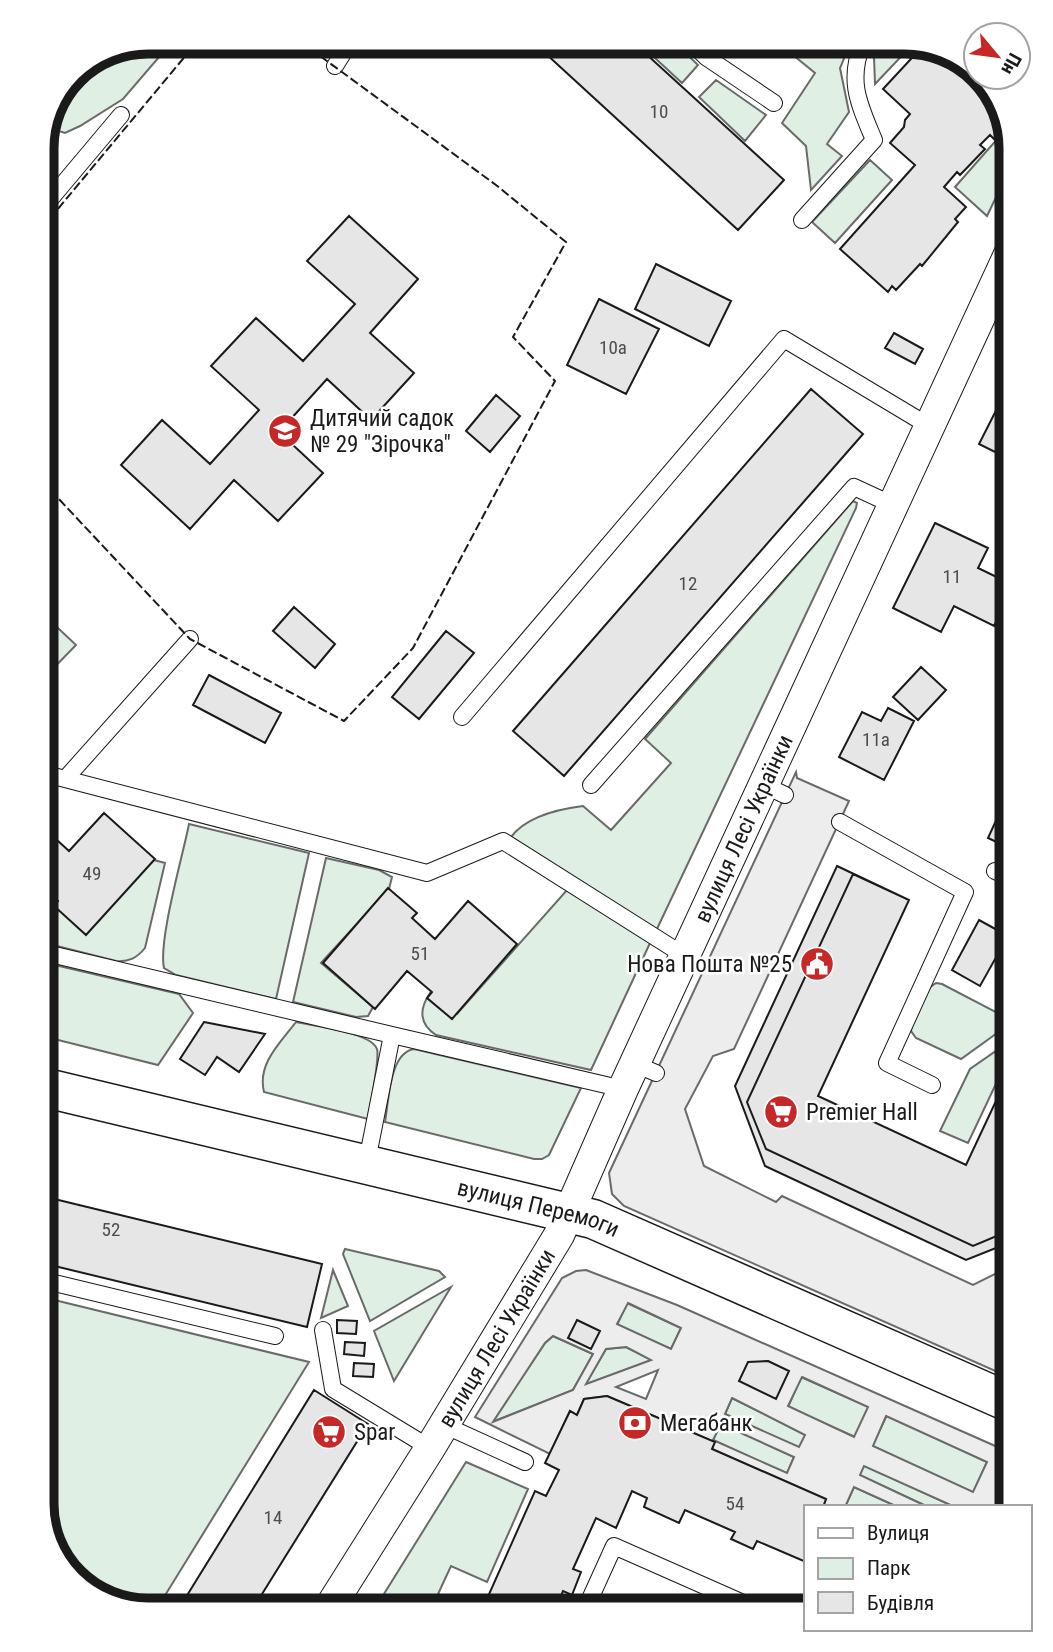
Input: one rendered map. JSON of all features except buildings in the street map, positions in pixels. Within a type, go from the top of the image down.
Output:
[{"type":"main road","name":"вулиця Перемоги","points":[[54,1090],[366,1166],[564,1224],[619,1252],[999,1419]]},
{"type":"main road","name":"вулиця Перемоги","points":[[54,1116],[564,1224],[593,1219],[999,1398]]},
{"type":"street","name":"вулиця Лесі Українки","points":[[336,1598],[437,1437],[564,1224],[638,1075],[685,956],[775,790],[893,505],[999,276]]},
{"type":"lane","points":[[335,66],[342,54]]},
{"type":"lane","points":[[703,54],[774,103]]},
{"type":"lane","points":[[802,220],[874,140],[861,110],[854,83],[858,54]]},
{"type":"lane","points":[[54,195],[121,115]]},
{"type":"lane","points":[[462,716],[784,339],[929,426]]},
{"type":"lane","points":[[591,785],[854,487],[893,505]]},
{"type":"lane","points":[[66,778],[190,639]]},
{"type":"lane","points":[[54,776],[427,873],[503,841],[685,956]]},
{"type":"lane","points":[[840,822],[965,892],[887,1063],[932,1085]]},
{"type":"lane","points":[[995,871],[999,873]]},
{"type":"lane","points":[[54,955],[392,1035],[638,1075]]},
{"type":"lane","points":[[366,1166],[392,1035]]},
{"type":"lane","points":[[54,1283],[275,1336]]},
{"type":"lane","points":[[323,1330],[334,1389],[437,1437],[524,1462]]},
{"type":"lane","points":[[590,1598],[614,1546],[732,1598]]},
{"type":"green space","points":[[162,54],[123,99],[65,133],[56,130],[57,124],[74,91],[86,78],[113,61],[130,56]]},
{"type":"green space","points":[[651,54],[687,54],[698,65],[682,83]]},
{"type":"green space","points":[[792,54],[846,54],[840,68],[849,112],[827,144],[842,156],[811,190],[806,146],[782,123],[815,73]]},
{"type":"green space","points":[[875,54],[904,54],[875,84]]},
{"type":"green space","points":[[716,80],[766,115],[745,141],[699,97]]},
{"type":"green space","points":[[998,138],[999,191],[987,216],[955,187]]},
{"type":"green space","points":[[870,160],[892,180],[835,243],[812,222]]},
{"type":"green space","points":[[853,501],[857,503],[856,508],[656,931],[511,837],[534,819],[583,806],[611,830],[671,763],[645,739]]},
{"type":"green space","points":[[54,624],[76,645],[54,668]]},
{"type":"green space","points":[[189,824],[309,853],[276,999],[176,975],[164,968],[168,919]]},
{"type":"green space","points":[[326,858],[379,870],[392,877],[389,889],[321,963],[373,1007],[368,1016],[356,1017],[293,1002]]},
{"type":"green space","points":[[154,860],[165,863],[145,948],[132,959],[116,961],[54,945],[54,925],[59,906]]},
{"type":"green space","points":[[567,890],[650,943],[591,1070],[436,1035],[430,1031],[422,1016],[430,993],[457,1014]]},
{"type":"green space","points":[[54,965],[179,994],[193,1013],[158,1065],[54,1039]]},
{"type":"green space","points":[[936,983],[942,984],[999,1014],[999,1032],[961,1059],[916,1038],[911,1031],[912,1026],[929,988]]},
{"type":"green space","points":[[296,1022],[353,1034],[372,1043],[377,1049],[368,1119],[264,1092],[264,1072],[271,1054]]},
{"type":"green space","points":[[414,1049],[581,1088],[549,1155],[534,1159],[385,1122],[395,1068],[406,1052]]},
{"type":"green space","points":[[999,1049],[999,1077],[968,1143],[940,1131],[970,1069]]},
{"type":"green space","points":[[345,1249],[439,1271],[445,1277],[370,1321],[343,1254]]},
{"type":"green space","points":[[333,1270],[348,1306],[321,1318]]},
{"type":"green space","points":[[451,1287],[394,1381],[374,1331]]},
{"type":"green space","points":[[54,1300],[309,1362],[163,1598],[143,1598],[118,1593],[96,1582],[78,1566],[59,1534],[54,1503]]},
{"type":"green space","points":[[627,1303],[681,1328],[671,1349],[617,1325]]},
{"type":"green space","points":[[553,1336],[593,1354],[573,1390],[492,1422],[545,1343]]},
{"type":"green space","points":[[626,1347],[653,1360],[585,1385],[606,1349]]},
{"type":"green space","points":[[801,1377],[869,1407],[855,1437],[788,1407]]},
{"type":"green space","points":[[732,1398],[806,1435],[799,1448],[725,1414]]},
{"type":"green space","points":[[887,1415],[987,1462],[973,1493],[872,1446]]},
{"type":"green space","points":[[721,1423],[794,1457],[787,1474],[713,1440]]},
{"type":"green space","points":[[466,1462],[528,1489],[487,1582],[451,1566],[438,1594],[446,1598],[381,1598]]},
{"type":"green space","points":[[864,1465],[951,1505],[924,1505],[859,1475]]},
{"type":"green space","points":[[854,1487],[894,1505],[846,1505]]},
{"type":"shaded area","points":[[796,772],[797,778],[849,801],[734,1049],[713,1056],[685,1109],[704,1166],[776,1202],[782,1196],[973,1285],[999,1272],[999,1373],[624,1206],[612,1194],[609,1173]]},
{"type":"shaded area","points":[[586,1270],[677,1305],[999,1448],[999,1505],[951,1505],[864,1466],[860,1475],[924,1505],[894,1505],[854,1487],[846,1505],[824,1505],[826,1499],[712,1449],[714,1442],[607,1396],[584,1399],[577,1415],[570,1411],[550,1454],[475,1417],[562,1278],[576,1271]],"holes":[[[628,1303],[681,1328],[671,1349],[617,1324]],[[553,1336],[593,1354],[573,1390],[493,1422],[545,1343]],[[626,1347],[651,1360],[586,1384],[606,1349]],[[658,1370],[646,1399],[616,1387]],[[802,1377],[868,1407],[854,1437],[788,1406]],[[732,1398],[805,1435],[799,1447],[725,1414]],[[886,1416],[987,1462],[973,1492],[873,1446]],[[721,1424],[794,1457],[787,1473],[713,1440]]]},
{"type":"fence","points":[[54,214],[187,54]]},
{"type":"fence","points":[[54,494],[190,639],[344,721],[413,648],[555,381],[513,337],[566,242],[496,185],[317,54]]},
{"type":"place","name":"Дитячий садок № 29 \"Зірочка\"","points":[[285,431]]},
{"type":"place","name":"Нова Пошта №25","points":[[817,964]]},
{"type":"place","name":"Premier Hall","points":[[781,1112]]},
{"type":"place","name":"Мегабанк","points":[[635,1423]]},
{"type":"place","name":"Spar","points":[[329,1432]]}]
